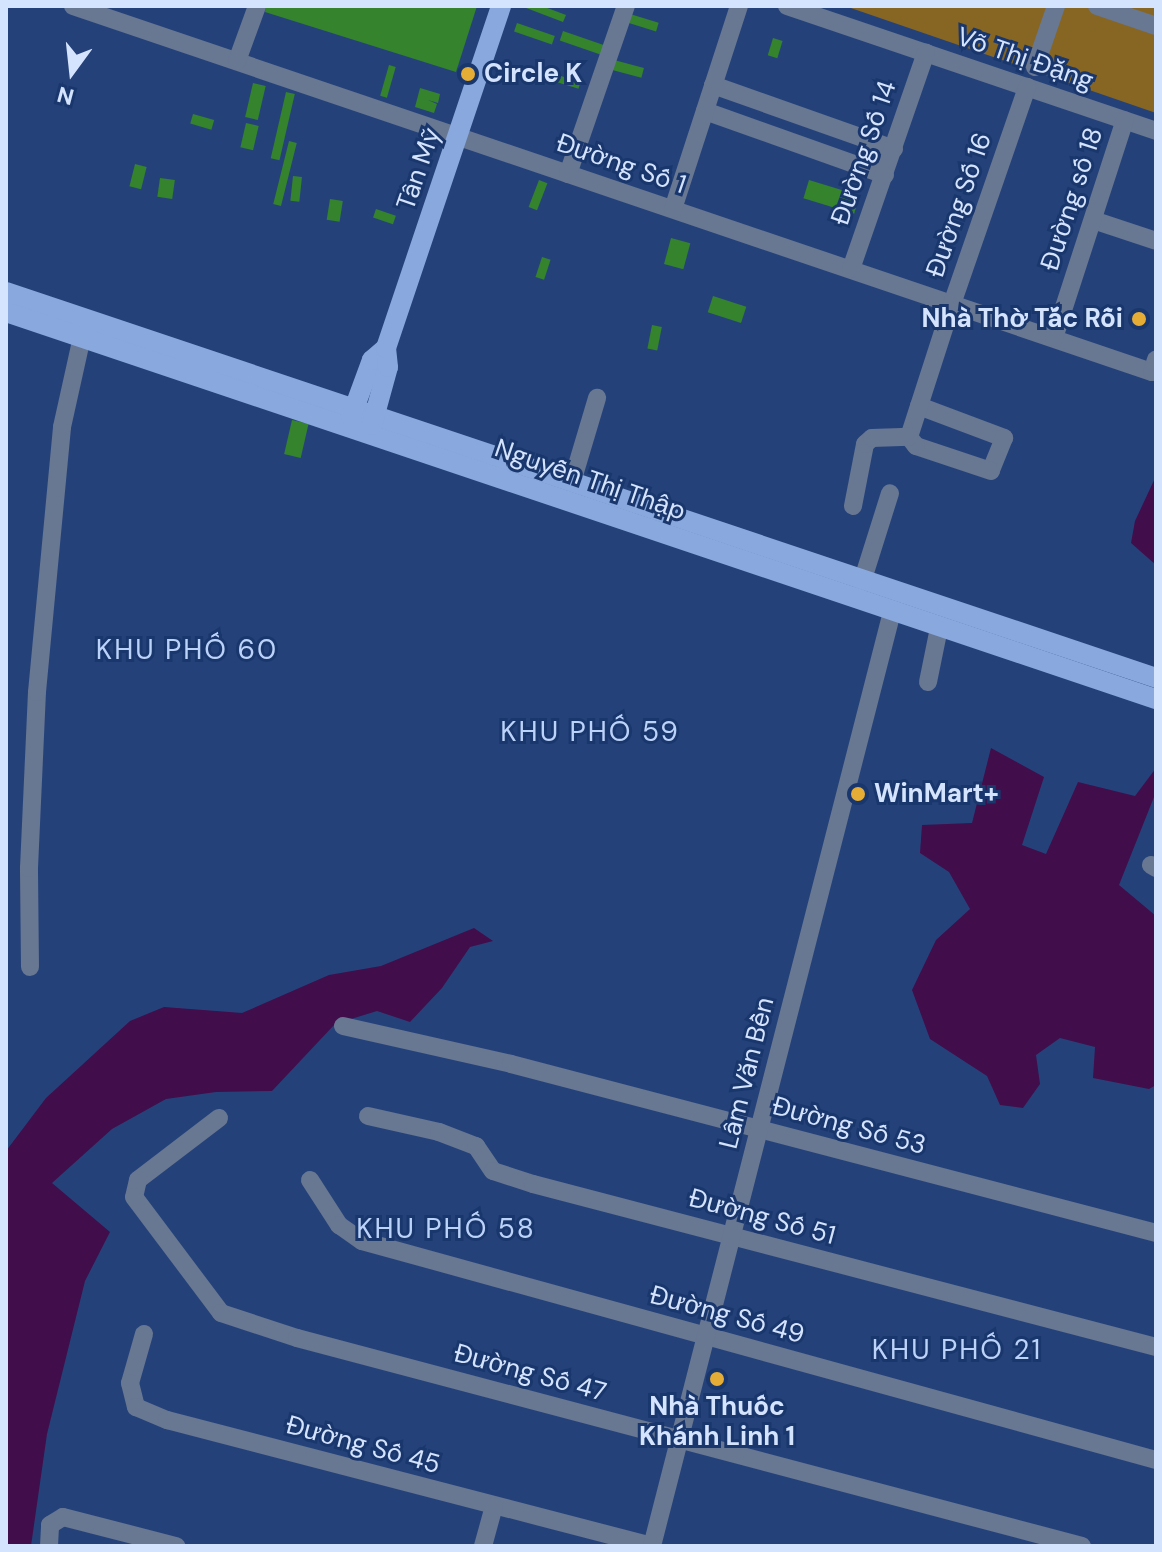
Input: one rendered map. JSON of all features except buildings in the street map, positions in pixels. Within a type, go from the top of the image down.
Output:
[{"type":"main road","name":"Tân Mỹ","points":[[373,423],[388,367],[386,348],[501,6]]},
{"type":"main road","name":"Nguyễn Thị Thập","points":[[6,292],[351,416]]},
{"type":"main road","name":"Nguyễn Thị Thập","points":[[6,312],[373,423],[894,603],[1156,678]]},
{"type":"main road","name":"Tân Mỹ","points":[[351,416],[372,360],[386,348]]},
{"type":"main road","name":"Nguyễn Thị Thập","points":[[420,441],[572,482],[862,582],[939,628],[1156,699]]},
{"type":"street","name":"Đường Số 1","points":[[73,6],[1054,338],[1154,366]]},
{"type":"street","points":[[237,61],[257,6]]},
{"type":"street","points":[[568,174],[626,6]]},
{"type":"street","points":[[673,209],[739,6]]},
{"type":"street","name":"Võ Thị Đặng","points":[[787,6],[1156,131]]},
{"type":"street","points":[[1035,67],[1056,6]]},
{"type":"street","points":[[1097,6],[1156,26]]},
{"type":"street","name":"Đường Số 14","points":[[851,269],[926,53]]},
{"type":"street","points":[[713,85],[894,149]]},
{"type":"street","name":"Đường Số 16","points":[[909,437],[1027,87]]},
{"type":"street","points":[[705,111],[885,175]]},
{"type":"street","name":"Đường số 18","points":[[1054,338],[1125,120]]},
{"type":"street","points":[[1093,220],[1156,241]]},
{"type":"street","points":[[30,967],[29,868],[37,692],[62,427],[82,337]]},
{"type":"street","points":[[572,482],[597,398]]},
{"type":"street","points":[[853,506],[865,444],[872,438],[909,437],[916,446],[991,471],[1004,438],[919,406]]},
{"type":"street","points":[[862,582],[890,493]]},
{"type":"street","name":"Lâm Văn Bền","points":[[652,1546],[894,603]]},
{"type":"street","points":[[928,682],[939,628]]},
{"type":"street","name":"Đường Số 53","points":[[343,1026],[511,1064],[1156,1233]]},
{"type":"street","name":"Đường Số 51","points":[[368,1116],[439,1132],[476,1146],[493,1171],[520,1180],[1156,1347]]},
{"type":"street","name":"Đường Số 47","points":[[219,1118],[138,1180],[134,1197],[221,1313],[297,1338],[1082,1546]]},
{"type":"street","name":"Đường Số 49","points":[[310,1180],[339,1225],[362,1241],[1156,1460]]},
{"type":"street","name":"Đường Số 45","points":[[144,1334],[130,1383],[136,1407],[167,1420],[652,1546]]},
{"type":"street","points":[[483,1546],[494,1506]]},
{"type":"street","points":[[49,1546],[50,1525],[63,1517],[176,1546]]},
{"type":"shaded area","points":[[845,6],[1156,6],[1156,113]]},
{"type":"shaded area","points":[[1156,476],[1156,565],[1131,543],[1135,521]]},
{"type":"shaded area","points":[[991,748],[1044,777],[1022,845],[1046,854],[1078,782],[1135,796],[1156,768],[1156,792],[1119,885],[1156,916],[1156,1085],[1149,1089],[1093,1078],[1095,1047],[1060,1038],[1036,1055],[1040,1084],[1023,1108],[1000,1105],[987,1076],[930,1039],[912,990],[936,940],[970,909],[949,872],[920,853],[922,825],[972,823]]},
{"type":"shaded area","points":[[474,928],[493,941],[470,947],[442,988],[410,1022],[377,1011],[335,1024],[272,1091],[216,1092],[166,1099],[112,1129],[52,1183],[110,1232],[85,1281],[47,1434],[31,1546],[6,1546],[6,1151],[46,1098],[130,1021],[164,1007],[242,1013],[329,975],[381,966]]},
{"type":"place","name":"Circle K","points":[[468,74]]},
{"type":"place","name":"Nhà Thờ Tắc Rỗi","points":[[1139,319]]},
{"type":"place","name":"WinMart+","points":[[858,794]]},
{"type":"place","name":"Nhà Thuốc Khánh Linh 1","points":[[717,1379]]},
{"type":"district","name":"KHU PHỐ 60","points":[[187,650]]},
{"type":"district","name":"KHU PHỐ 59","points":[[590,732]]},
{"type":"district","name":"KHU PHỐ 58","points":[[446,1229]]},
{"type":"district","name":"KHU PHỐ 21","points":[[957,1350]]}]
